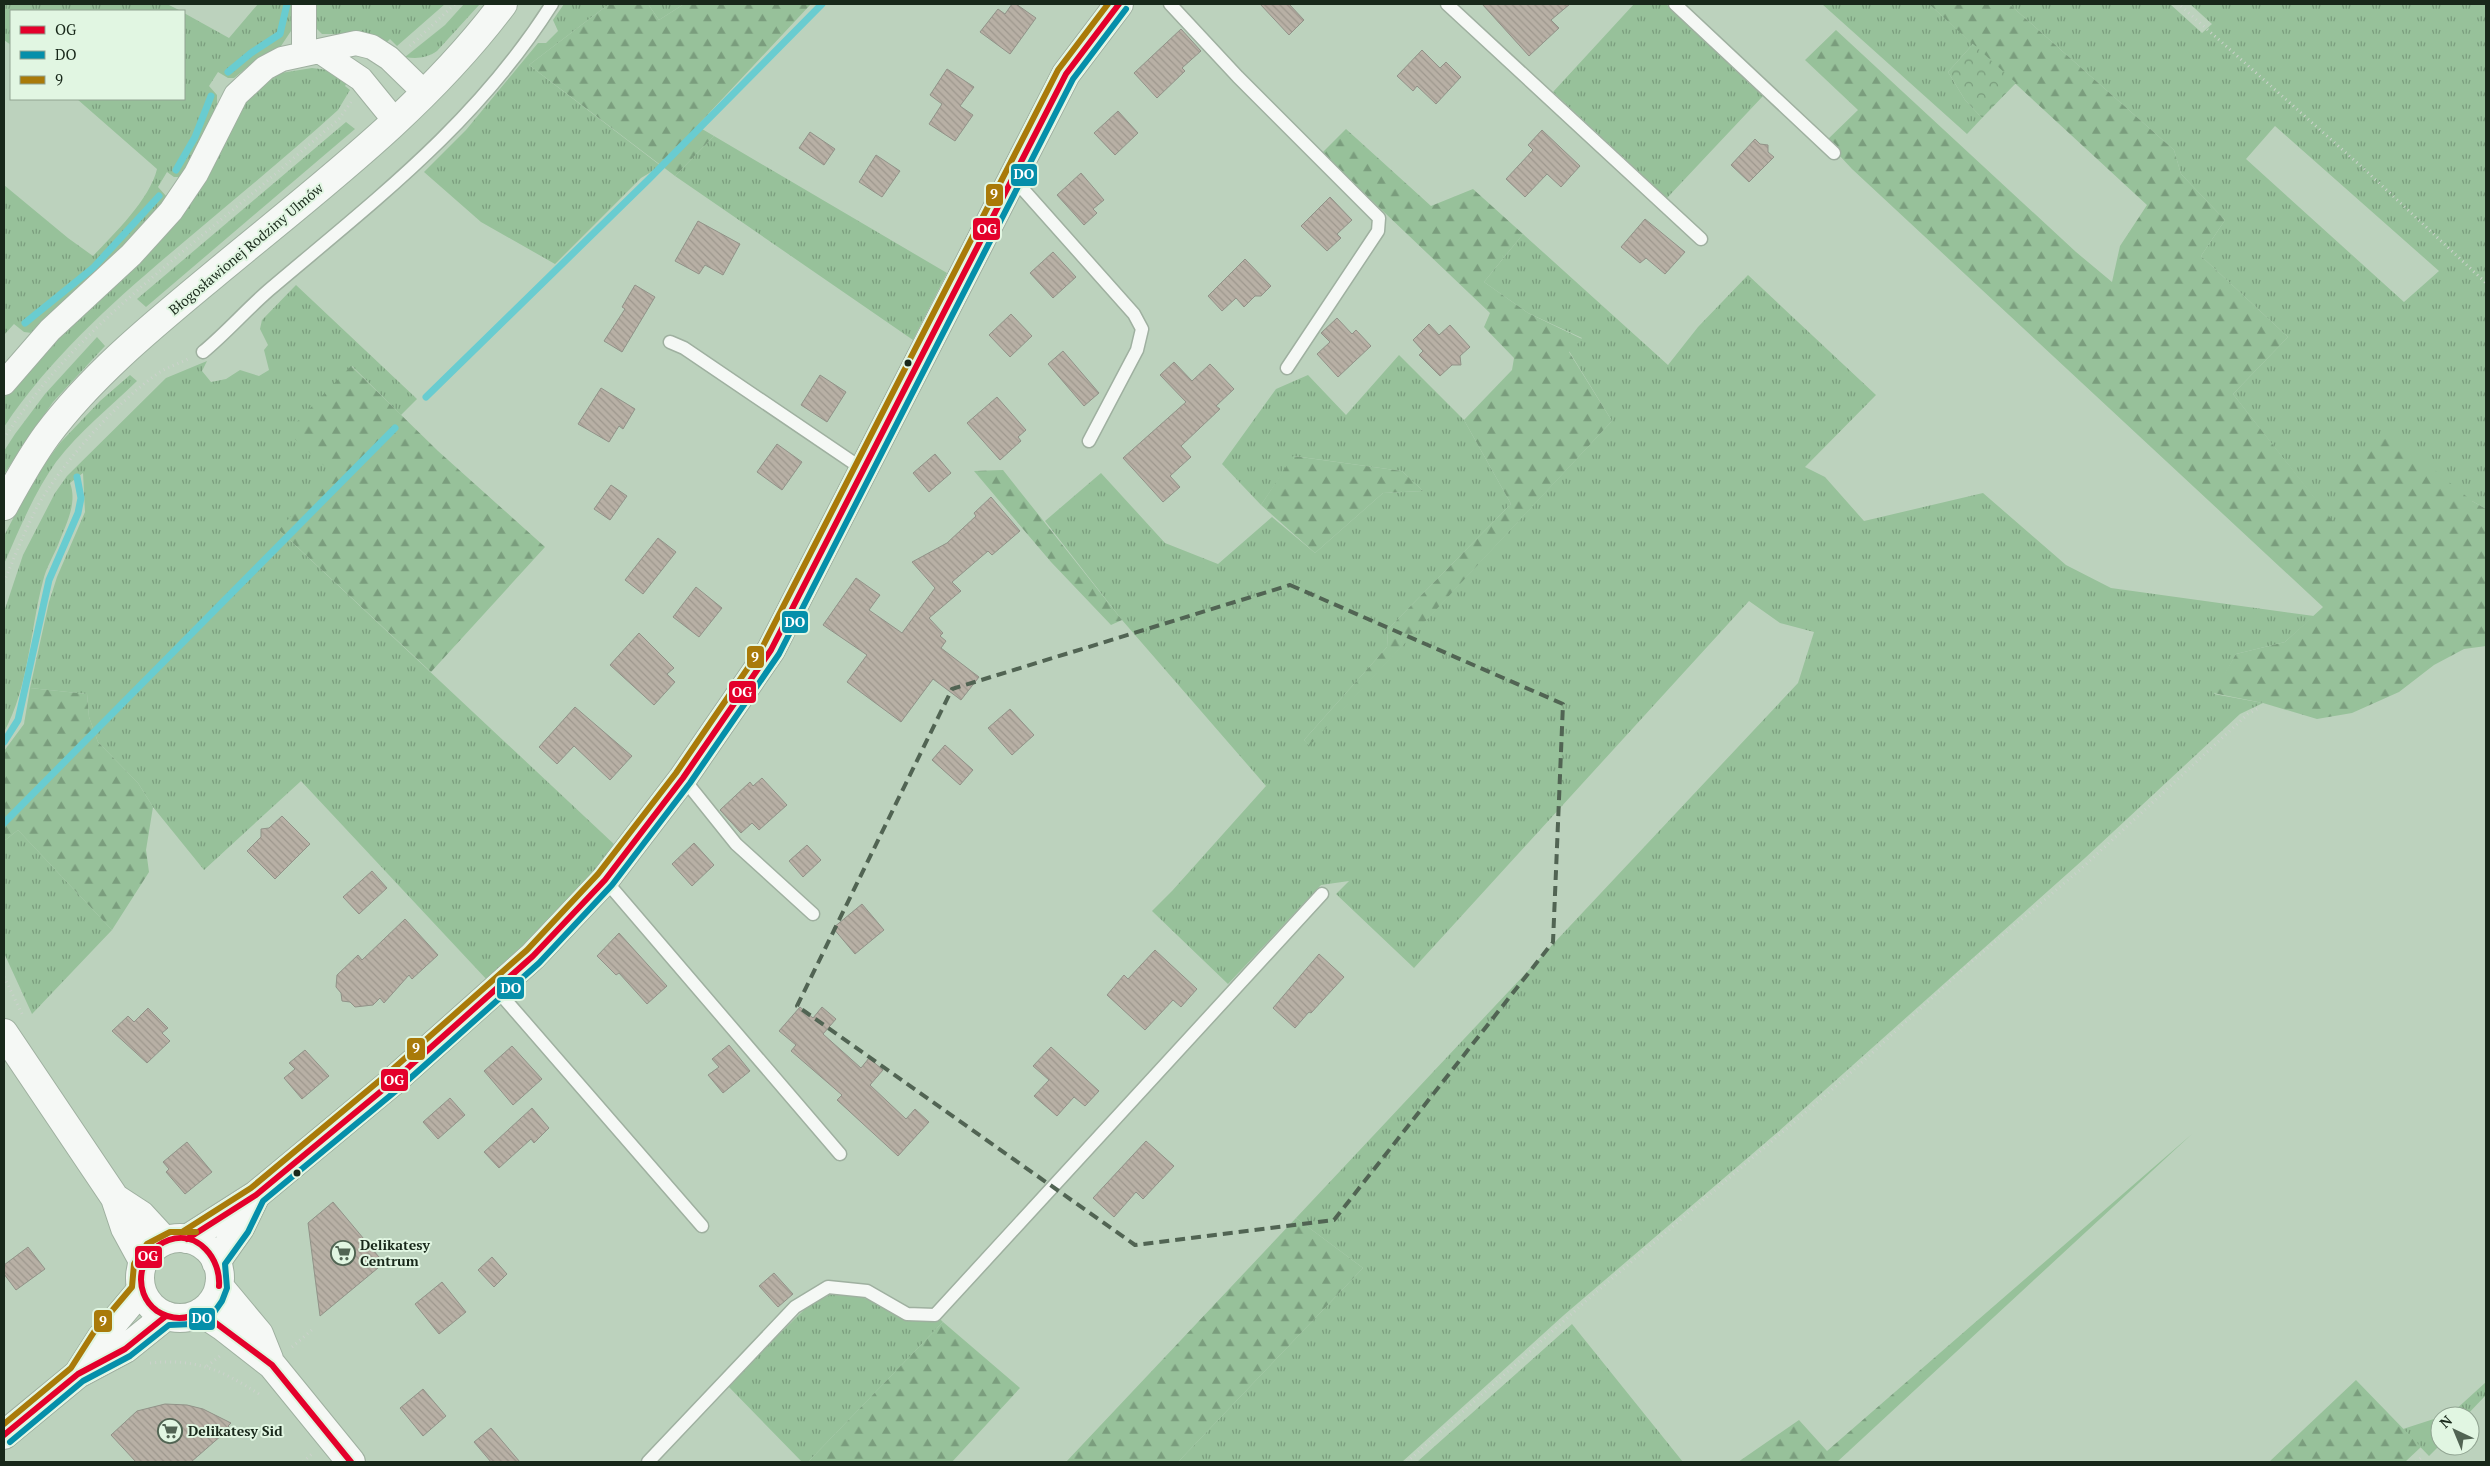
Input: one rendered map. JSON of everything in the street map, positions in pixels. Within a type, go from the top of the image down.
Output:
[{"type":"street","points":[[304,4],[312,53]]},
{"type":"street","name":"Błogosławionej Rodziny Ulmów","points":[[4,506],[46,436],[99,377],[189,296],[396,122],[426,94],[470,47],[503,4]]},
{"type":"street","points":[[256,1195],[217,1274],[211,1303],[200,1312],[181,1318],[166,1316],[150,1306],[141,1290],[140,1276],[143,1261],[152,1249],[176,1240],[256,1195],[392,1083],[532,956],[605,880],[683,778],[771,650],[1066,74],[1118,4]]},
{"type":"street","points":[[4,383],[50,330],[131,254],[171,211],[196,174],[229,107],[241,88],[274,62],[347,43],[372,47],[395,63],[426,94]]},
{"type":"street","points":[[312,53],[361,79],[396,122]]},
{"type":"street","points":[[14,1027],[115,1198],[124,1228],[143,1261]]},
{"type":"street","points":[[115,1198],[141,1214],[176,1240],[202,1245],[217,1274],[259,1334],[280,1358],[351,1462]]},
{"type":"street","points":[[78,1374],[101,1338],[141,1290]]},
{"type":"street","points":[[200,1312],[280,1358]]},
{"type":"street","points":[[4,1435],[78,1374],[125,1349],[166,1316]]},
{"type":"lane","points":[[203,352],[248,309],[361,215],[447,135],[511,62],[552,4]]},
{"type":"lane","points":[[1170,4],[1238,77],[1379,218],[1378,230],[1287,368]]},
{"type":"lane","points":[[1447,4],[1701,239]]},
{"type":"lane","points":[[1675,4],[1834,153]]},
{"type":"lane","points":[[1013,178],[1134,314],[1142,329],[1137,350],[1089,441]]},
{"type":"lane","points":[[670,342],[684,348],[864,470]]},
{"type":"lane","points":[[683,778],[736,844],[813,914]]},
{"type":"lane","points":[[605,880],[840,1154]]},
{"type":"lane","points":[[648,1462],[795,1307],[828,1287],[867,1291],[907,1314],[935,1315],[1322,894]]},
{"type":"lane","points":[[496,989],[702,1226]]},
{"type":"path","points":[[404,52],[455,4]]},
{"type":"path","points":[[2181,6],[2363,168],[2486,283]]},
{"type":"path","points":[[4,439],[34,397],[91,333],[148,281],[339,119],[354,99]]},
{"type":"path","points":[[4,582],[37,508],[52,483],[81,447],[158,373],[203,352]]},
{"type":"path","points":[[1407,1462],[1586,1300],[1821,1100],[1970,963],[2082,868],[2234,726],[2248,714],[2259,708]]},
{"type":"path","points":[[4,977],[14,1027]]},
{"type":"path","points":[[280,1358],[313,1329]]},
{"type":"path","points":[[147,1363],[180,1362],[203,1365],[220,1371],[259,1394]]},
{"type":"path","points":[[303,1462],[316,1450]]},
{"type":"path","points":[[2416,1462],[2422,1457]]},
{"type":"highlighted area","points":[[1290,585],[1563,704],[1553,942],[1334,1220],[1135,1245],[797,1006],[952,689]]},
{"type":"green space","points":[[4,4],[167,4],[179,10],[10,10],[10,44],[4,40]]},
{"type":"green space","points":[[258,4],[295,4],[293,28],[281,46],[256,60],[234,78],[228,78],[218,72],[209,86],[217,95],[217,105],[189,165],[181,177],[174,177],[167,172],[158,187],[167,197],[150,221],[32,333],[24,332],[14,324],[4,335],[4,185],[68,238],[93,256],[121,227],[139,204],[147,192],[157,169],[78,100],[185,100],[185,14],[229,38]]},
{"type":"green space","points":[[314,4],[445,4],[397,46],[390,39],[385,44],[344,34],[322,34],[314,26]]},
{"type":"green space","points":[[464,4],[480,4],[437,51],[422,57],[405,57],[445,25]]},
{"type":"green space","points":[[564,4],[609,4],[529,65],[661,166],[641,178],[555,264],[481,222],[424,172],[466,130],[538,43],[546,43],[558,31],[553,20]]},
{"type":"green space","points":[[609,4],[648,4],[659,20],[684,4],[811,4],[697,126],[714,136],[675,176],[529,65]]},
{"type":"green space","points":[[648,4],[684,4],[659,20]]},
{"type":"green space","points":[[1634,4],[1666,4],[1763,96],[1667,198],[1553,92]]},
{"type":"green space","points":[[1822,4],[1929,4],[1973,44],[1948,72],[1965,100],[1982,118],[1967,134]]},
{"type":"green space","points":[[1929,4],[2009,4],[2174,150],[2181,174],[2225,220],[2201,256],[2288,337],[2233,394],[2340,530],[2336,481],[2386,430],[2472,501],[2486,509],[2486,646],[2464,649],[2434,665],[2399,692],[2352,713],[2317,719],[2263,703],[2213,693],[2236,654],[2285,642],[2323,607],[1852,169],[1826,141],[1858,110],[1805,60],[1836,30],[2076,252],[2112,282],[2120,246],[2147,205]]},
{"type":"green space","points":[[2009,4],[2170,4],[2202,33],[2212,24],[2190,4],[2486,4],[2486,509],[2472,501],[2340,531],[2233,394],[2288,337],[2201,256],[2225,220],[2181,174],[2174,150]],"holes":[[[2275,126],[2439,271],[2404,302],[2246,159]]]},
{"type":"green space","points":[[1973,44],[2016,83],[1982,118],[1965,100],[1948,72]]},
{"type":"green space","points":[[312,68],[328,70],[349,79],[345,86],[350,90],[338,110],[103,313],[50,367],[4,427],[4,398],[22,375],[197,191],[247,100],[261,86],[281,73]]},
{"type":"green space","points":[[346,122],[355,129],[146,307],[137,299]]},
{"type":"green space","points":[[1346,129],[1431,206],[1473,189],[1523,234],[1484,282],[1528,313],[1582,339],[1569,352],[1612,421],[1309,746],[1304,740],[1387,647],[1388,629],[1511,504],[1464,420],[1512,370],[1514,358],[1484,327],[1490,313],[1322,153]]},
{"type":"green space","points":[[714,136],[947,273],[913,340],[675,176]]},
{"type":"green space","points":[[1523,234],[1668,365],[1698,327],[1748,275],[1876,395],[1805,467],[1825,477],[1864,521],[1983,493],[2066,565],[2111,588],[2314,616],[2285,642],[2236,654],[2214,694],[2263,703],[2240,714],[2085,858],[1779,1131],[1564,1315],[1402,1462],[1178,1462],[1363,1268],[1296,1218],[1798,683],[1814,632],[1780,623],[1749,601],[1414,968],[1336,894],[1349,881],[1321,885],[1228,984],[1152,911],[1266,786],[1122,620],[1045,521],[1101,473],[1165,543],[1218,564],[1272,517],[1315,553],[1383,493],[1423,491],[1402,471],[1294,456],[1261,505],[1222,464],[1276,389],[1308,375],[1346,415],[1399,355],[1464,420],[1511,504],[1388,629],[1387,647],[1304,740],[1309,745],[1612,421],[1569,351],[1582,338],[1528,313],[1484,282]]},
{"type":"green space","points":[[296,285],[417,399],[401,415],[352,366],[331,471],[280,531],[616,846],[551,921],[488,981],[301,781],[204,870],[153,807],[138,783],[98,742],[89,717],[87,694],[30,688],[49,602],[57,577],[85,512],[83,473],[70,483],[72,507],[70,515],[44,576],[24,677],[19,696],[4,732],[4,612],[23,555],[55,493],[67,476],[166,378],[207,361],[202,371],[211,382],[226,379],[240,370],[259,376],[269,370],[264,350],[268,345],[260,329],[262,320]]},
{"type":"green space","points":[[97,337],[105,346],[53,402],[4,474],[4,451],[15,434],[45,394]]},
{"type":"green space","points":[[351,366],[438,451],[545,547],[431,672],[279,530],[330,471],[287,432]]},
{"type":"green space","points":[[130,375],[137,381],[75,440],[48,474],[27,512],[4,564],[4,536],[34,478],[60,443],[100,401]]},
{"type":"green space","points":[[1293,456],[1402,471],[1423,491],[1383,493],[1315,553],[1261,505]]},
{"type":"green space","points":[[1003,470],[1122,620],[1111,625],[1051,562],[974,471]]},
{"type":"green space","points":[[30,688],[87,694],[89,717],[98,742],[138,783],[153,807],[146,850],[149,872],[112,930],[18,830],[4,841],[4,751],[24,724]]},
{"type":"green space","points":[[18,830],[112,930],[32,1014],[4,953],[4,841]]},
{"type":"green space","points":[[2192,1134],[1837,1462],[1738,1462],[1799,1420],[1827,1451]]},
{"type":"green space","points":[[1296,1218],[1363,1268],[1178,1462],[1066,1462]]},
{"type":"green space","points":[[833,1293],[864,1298],[908,1319],[927,1321],[940,1319],[943,1322],[808,1462],[802,1462],[727,1385],[807,1307]]},
{"type":"green space","points":[[943,1322],[1020,1388],[952,1462],[808,1462]]},
{"type":"green space","points":[[1572,1324],[1683,1462],[1417,1462]]},
{"type":"green space","points":[[2356,1380],[2421,1447],[2405,1462],[2269,1462]]},
{"type":"green space","points":[[2486,1382],[2486,1395],[2476,1406],[2460,1406]]},
{"type":"green space","points":[[2430,1420],[2429,1456],[2403,1429]]},
{"type":"building","points":[[1012,4],[1016,4],[1036,18],[1010,54],[980,32],[998,9],[1005,14]]},
{"type":"building","points":[[1260,4],[1289,4],[1304,20],[1289,35]]},
{"type":"building","points":[[1482,4],[1570,4],[1551,20],[1559,28],[1529,56]]},
{"type":"building","points":[[1181,29],[1201,51],[1182,68],[1185,71],[1157,98],[1134,73]]},
{"type":"building","points":[[1422,50],[1440,68],[1446,62],[1461,77],[1436,104],[1417,86],[1413,91],[1397,76]]},
{"type":"building","points":[[947,69],[974,87],[960,106],[973,115],[955,141],[929,124],[942,104],[930,95]]},
{"type":"building","points":[[1118,111],[1138,133],[1115,155],[1094,133]]},
{"type":"building","points":[[1542,130],[1580,166],[1561,187],[1547,174],[1525,197],[1506,179],[1533,150],[1528,145]]},
{"type":"building","points":[[810,132],[835,149],[824,165],[799,148]]},
{"type":"building","points":[[1755,139],[1760,144],[1768,145],[1768,152],[1774,157],[1749,182],[1731,165]]},
{"type":"building","points":[[876,155],[900,171],[882,197],[859,182]]},
{"type":"building","points":[[1081,173],[1104,200],[1093,209],[1097,213],[1084,225],[1057,195]]},
{"type":"building","points":[[1330,197],[1352,220],[1337,234],[1341,238],[1327,251],[1301,226]]},
{"type":"building","points":[[1645,219],[1685,252],[1665,274],[1646,258],[1640,263],[1621,247]]},
{"type":"building","points":[[698,221],[740,244],[723,275],[705,265],[699,274],[675,261]]},
{"type":"building","points":[[1053,252],[1076,277],[1053,298],[1030,273]]},
{"type":"building","points":[[1245,259],[1271,286],[1261,296],[1255,296],[1244,307],[1236,298],[1222,311],[1208,296]]},
{"type":"building","points":[[635,285],[655,297],[622,352],[604,341],[625,309],[622,307]]},
{"type":"building","points":[[1011,314],[1032,336],[1010,357],[989,335]]},
{"type":"building","points":[[1337,318],[1352,334],[1356,330],[1371,346],[1338,377],[1317,354],[1330,342],[1321,333]]},
{"type":"building","points":[[1429,324],[1439,335],[1450,325],[1470,347],[1460,356],[1461,365],[1452,365],[1440,376],[1419,355],[1423,351],[1413,340]]},
{"type":"building","points":[[1063,351],[1099,393],[1084,406],[1048,364]]},
{"type":"building","points":[[1174,362],[1192,381],[1210,364],[1234,389],[1216,406],[1220,409],[1181,446],[1191,457],[1170,476],[1180,487],[1163,502],[1123,458],[1186,402],[1160,375]]},
{"type":"building","points":[[820,375],[846,392],[827,422],[801,405]]},
{"type":"building","points":[[601,388],[635,409],[623,429],[619,426],[609,442],[578,424]]},
{"type":"building","points":[[997,397],[1026,430],[1018,437],[1021,441],[1000,460],[967,423]]},
{"type":"building","points":[[777,444],[802,462],[782,490],[757,472]]},
{"type":"building","points":[[935,454],[951,473],[929,492],[913,473]]},
{"type":"building","points":[[611,485],[627,496],[610,520],[594,509]]},
{"type":"building","points":[[991,497],[1020,531],[992,555],[988,551],[952,582],[961,591],[929,618],[943,633],[940,636],[946,641],[941,648],[979,677],[961,700],[933,679],[901,722],[847,682],[867,655],[823,625],[856,578],[880,595],[869,610],[902,633],[935,588],[912,562],[947,543],[976,516],[974,513]]},
{"type":"building","points":[[658,538],[676,552],[643,594],[625,580]]},
{"type":"building","points":[[696,587],[722,608],[699,637],[673,617]]},
{"type":"building","points":[[639,633],[674,668],[667,674],[675,682],[654,705],[610,665]]},
{"type":"building","points":[[575,707],[632,756],[610,780],[574,746],[557,764],[539,747]]},
{"type":"building","points":[[1010,709],[1034,735],[1012,755],[988,728]]},
{"type":"building","points":[[945,745],[973,770],[960,785],[932,760]]},
{"type":"building","points":[[762,778],[787,805],[759,830],[752,823],[741,833],[720,810],[750,782],[753,786]]},
{"type":"building","points":[[282,816],[310,844],[275,879],[247,851],[261,837],[261,829],[269,828]]},
{"type":"building","points":[[694,843],[714,865],[692,886],[672,864]]},
{"type":"building","points":[[807,845],[821,860],[803,877],[789,861]]},
{"type":"building","points":[[372,871],[387,888],[359,914],[343,897]]},
{"type":"building","points":[[862,904],[884,930],[855,954],[833,928]]},
{"type":"building","points":[[405,919],[438,955],[412,979],[409,975],[384,1003],[380,998],[373,1005],[355,1007],[350,1002],[342,1001],[341,993],[336,987],[337,975],[358,955],[362,960]]},
{"type":"building","points":[[619,933],[667,986],[647,1004],[619,973],[616,975],[597,956]]},
{"type":"building","points":[[1155,950],[1197,989],[1181,1007],[1173,1000],[1145,1030],[1107,995],[1124,975],[1128,979]]},
{"type":"building","points":[[1319,954],[1344,977],[1295,1028],[1273,1008]]},
{"type":"building","points":[[800,1007],[813,1018],[822,1007],[836,1019],[823,1034],[861,1068],[869,1058],[883,1070],[870,1085],[906,1119],[915,1109],[929,1122],[898,1156],[837,1100],[842,1095],[791,1051],[796,1045],[779,1031]]},
{"type":"building","points":[[148,1008],[168,1028],[162,1033],[170,1041],[147,1063],[112,1031],[128,1016],[134,1022]]},
{"type":"building","points":[[729,1045],[750,1071],[723,1093],[708,1075],[719,1067],[712,1059]]},
{"type":"building","points":[[512,1046],[542,1079],[513,1105],[484,1071]]},
{"type":"building","points":[[1051,1047],[1099,1091],[1085,1106],[1074,1097],[1057,1116],[1034,1096],[1049,1080],[1033,1066]]},
{"type":"building","points":[[305,1050],[329,1076],[302,1099],[284,1078],[295,1069],[289,1063]]},
{"type":"building","points":[[450,1098],[465,1115],[438,1139],[423,1122]]},
{"type":"building","points":[[532,1108],[549,1128],[534,1143],[531,1139],[499,1168],[484,1152]]},
{"type":"building","points":[[1146,1141],[1174,1166],[1143,1199],[1136,1192],[1114,1217],[1093,1198]]},
{"type":"building","points":[[187,1142],[212,1172],[185,1194],[166,1172],[169,1169],[163,1162]]},
{"type":"building","points":[[333,1202],[384,1263],[320,1316],[308,1223]]},
{"type":"building","points":[[28,1247],[45,1269],[16,1290],[4,1274],[4,1265]]},
{"type":"building","points":[[492,1257],[507,1274],[494,1287],[478,1270]]},
{"type":"building","points":[[774,1273],[793,1294],[778,1307],[759,1286]]},
{"type":"building","points":[[442,1282],[466,1312],[439,1334],[415,1304]]},
{"type":"building","points":[[423,1389],[446,1416],[423,1436],[400,1408]]},
{"type":"building","name":"Delikatesy Sid","points":[[165,1404],[187,1405],[203,1409],[231,1423],[228,1426],[230,1428],[191,1462],[136,1462],[111,1435],[137,1411]]},
{"type":"building","points":[[491,1428],[520,1462],[491,1462],[474,1442]]},
{"type":"waterway","points":[[228,72],[251,53],[280,34],[287,4]]},
{"type":"waterway","points":[[426,397],[648,180],[822,4]]},
{"type":"waterway","points":[[176,170],[195,137],[211,96]]},
{"type":"waterway","points":[[25,323],[93,268],[159,196]]},
{"type":"waterway","points":[[4,823],[395,428]]},
{"type":"waterway","points":[[4,742],[18,720],[49,580],[78,513],[81,498],[77,477]]},
{"type":"transit line","name":"9","points":[[182,1232],[251,1188],[385,1076],[527,950],[598,874],[676,773],[763,646],[1058,70],[1108,4]]},
{"type":"transit line","name":"OG","points":[[187,1239],[256,1195],[391,1083],[533,956],[605,880],[683,778],[771,650],[1066,74],[1119,4]]},
{"type":"transit line","name":"DO","points":[[10,1442],[83,1381],[130,1356],[169,1325],[193,1324],[215,1311],[222,1301],[227,1288],[225,1264],[248,1232],[263,1201],[397,1090],[539,963],[612,885],[690,783],[779,654],[1073,79],[1126,9]]},
{"type":"transit line","name":"9","points":[[4,1424],[71,1368],[94,1332],[132,1287],[134,1264],[147,1244],[170,1232],[196,1232]]},
{"type":"transit line","name":"OG","points":[[201,1312],[184,1318],[173,1317],[162,1314],[149,1303],[141,1283],[142,1272],[150,1253],[159,1245],[169,1240],[180,1238],[198,1243],[212,1257],[219,1276],[219,1286]]},
{"type":"transit line","name":"OG","points":[[201,1312],[272,1365],[351,1462]]},
{"type":"transit line","name":"OG","points":[[4,1435],[78,1374],[125,1349],[166,1316]]},
{"type":"place","name":"Delikatesy Centrum","points":[[343,1253]]},
{"type":"place","name":"Delikatesy Sid","points":[[170,1431]]}]
